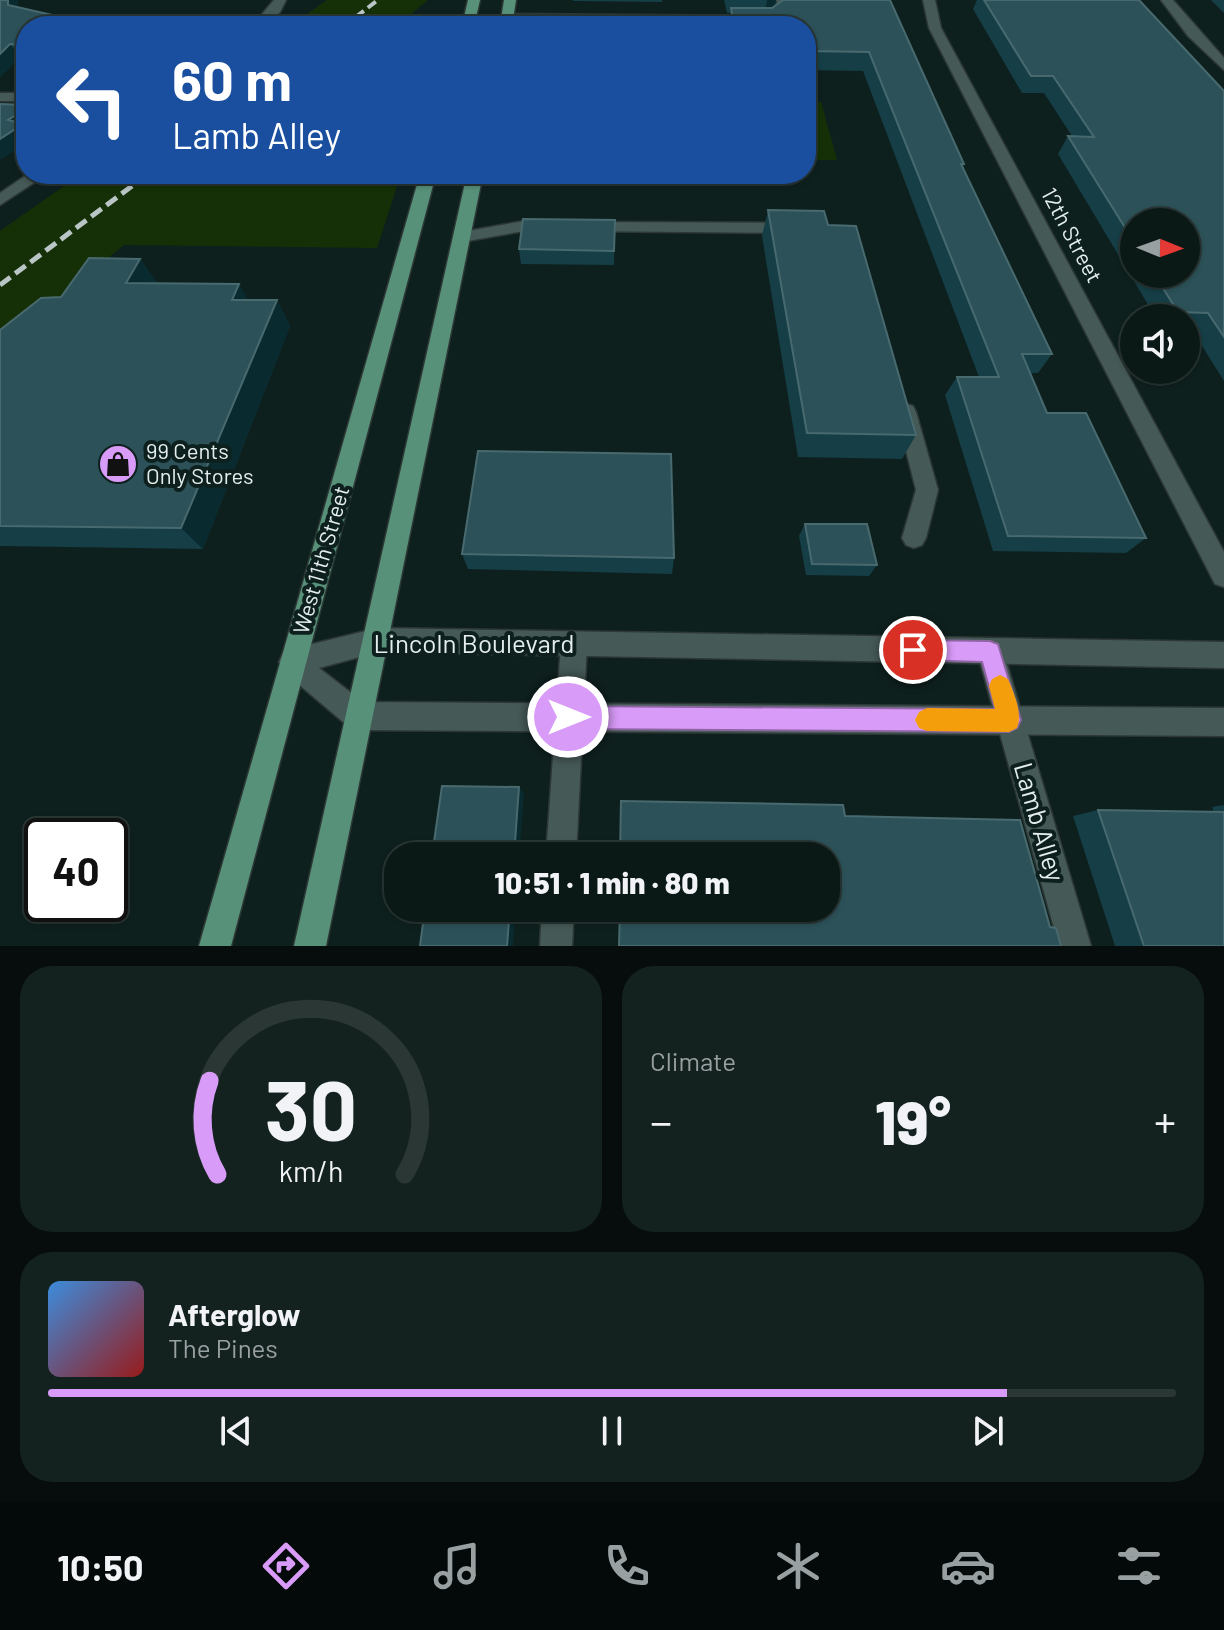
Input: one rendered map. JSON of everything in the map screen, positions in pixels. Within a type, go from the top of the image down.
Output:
[{"type":"main road","name":"West 11th Street","points":[[215,946],[425,184]]},
{"type":"main road","points":[[310,946],[358,716],[378,640],[473,184]]},
{"type":"street","points":[[269,16],[280,0]]},
{"type":"street","points":[[775,16],[785,9],[782,0]]},
{"type":"street","name":"12th Street","points":[[929,0],[935,28],[1224,576]]},
{"type":"street","points":[[1167,0],[1192,33],[1224,66]]},
{"type":"street","points":[[0,200],[24,184]]},
{"type":"street","points":[[462,237],[524,226],[812,229]]},
{"type":"street","points":[[903,401],[927,490],[914,538]]},
{"type":"street","name":"Lincoln Boulevard","points":[[292,662],[378,640],[1224,655]]},
{"type":"street","points":[[562,842],[574,644]]},
{"type":"street","name":"Lamb Alley","points":[[990,651],[1075,946]]},
{"type":"street","points":[[292,662],[358,716],[1224,722]]},
{"type":"street","points":[[556,946],[557,922]]},
{"type":"green space","points":[[327,0],[428,0],[408,16],[304,16]]},
{"type":"green space","points":[[816,102],[821,102],[837,160],[816,160]]},
{"type":"green space","points":[[67,184],[398,184],[377,248],[124,245],[0,345],[0,231]]},
{"type":"building","points":[[0,0],[8,0],[8,5],[57,16],[16,16],[16,45],[10,44],[0,54]]},
{"type":"building","points":[[783,0],[890,0],[964,164],[961,164],[1052,354],[1022,354],[1047,413],[1086,413],[1146,538],[1008,536],[957,377],[999,377],[869,52],[816,51],[816,16],[732,16],[731,8],[772,8]]},
{"type":"building","points":[[984,0],[1139,0],[1224,91],[1224,337],[1208,313],[1200,313],[1200,304],[1173,304],[1163,288],[1200,288],[1200,208],[1120,208],[1120,220],[1068,136],[1094,137],[1053,76],[1031,76]]},
{"type":"building","points":[[0,104],[16,105],[16,115],[8,120],[16,122],[16,129],[0,139]]},
{"type":"building","points":[[768,210],[824,211],[828,225],[856,226],[916,435],[807,433]]},
{"type":"building","points":[[523,219],[615,220],[614,251],[519,249]]},
{"type":"building","name":"99 Cents Only Stores","points":[[89,258],[140,259],[126,283],[239,284],[232,300],[277,300],[181,528],[0,526],[0,330],[41,298],[61,297]]},
{"type":"building","points":[[478,451],[671,454],[674,558],[462,554]]},
{"type":"building","points":[[805,524],[867,524],[877,565],[812,564]]},
{"type":"building","points":[[442,786],[519,787],[515,842],[434,842]]},
{"type":"building","points":[[621,801],[843,805],[845,816],[1020,820],[1050,927],[1056,928],[1061,946],[619,946],[620,922],[840,922],[840,842],[620,842]]},
{"type":"building","points":[[1098,810],[1224,812],[1224,946],[1144,946]]},
{"type":"building","points":[[423,922],[509,922],[507,946],[420,946]]},
{"type":"railway","points":[[357,16],[378,0]]},
{"type":"railway","points":[[0,285],[135,184]]},
{"type":"slow traffic","points":[[927,720],[1009,720],[1000,686]]},
{"type":"place","name":"99 Cents Only Stores","points":[[118,464]]},
{"type":"route","points":[[568,717],[1009,720],[990,651],[913,650]]}]
